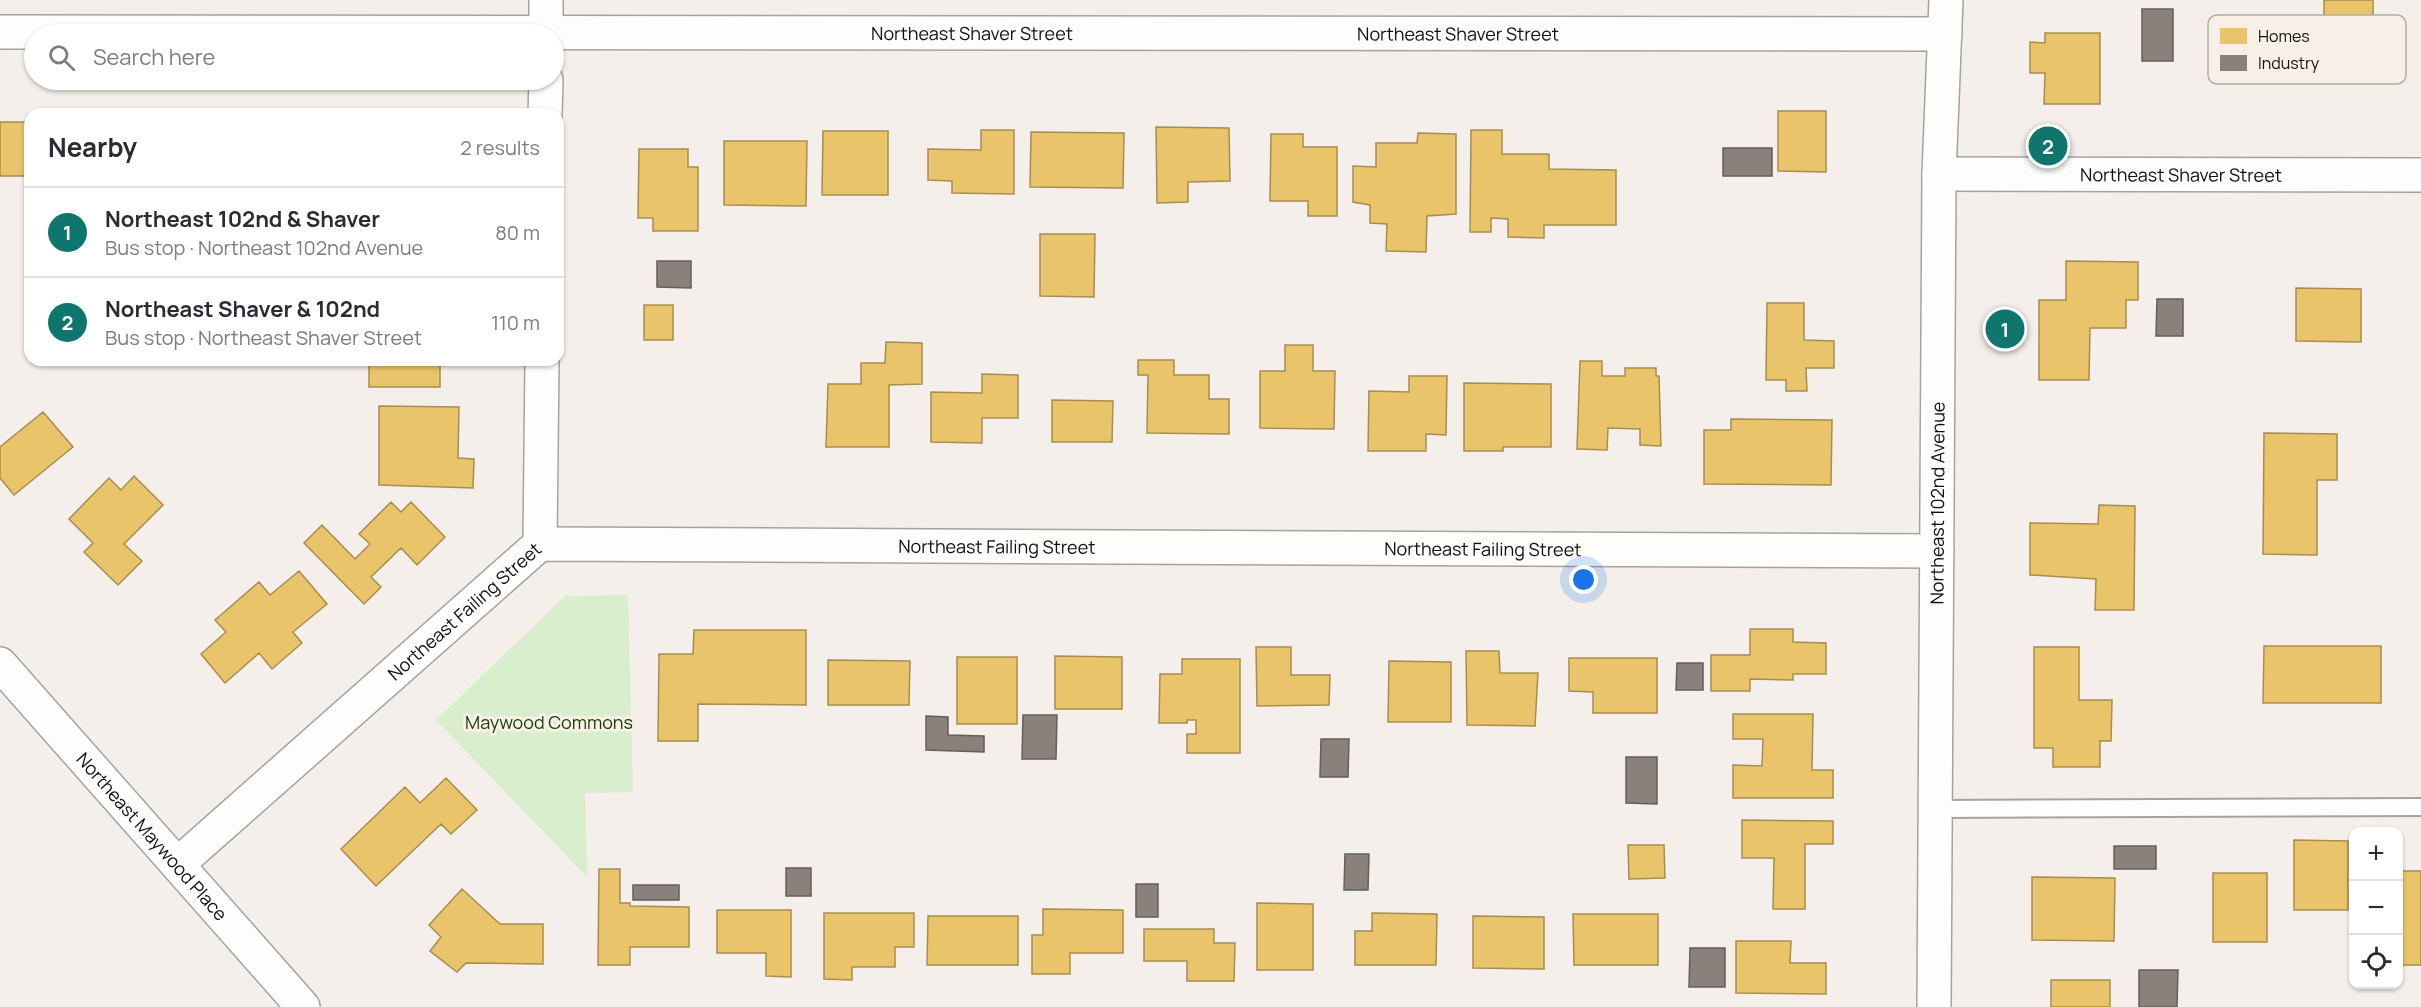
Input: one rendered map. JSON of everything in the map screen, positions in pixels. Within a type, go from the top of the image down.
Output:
[{"type":"street","name":"Northeast 102nd Avenue","points":[[1934,1007],[1939,174],[1946,0]]},
{"type":"street","name":"Northeast Shaver Street","points":[[437,24],[546,22],[1945,34]]},
{"type":"street","name":"Northeast Shaver Street","points":[[0,32],[24,32]]},
{"type":"street","points":[[545,108],[546,90]]},
{"type":"street","name":"Northeast Shaver Street","points":[[1939,174],[2421,175]]},
{"type":"street","points":[[540,544],[542,366]]},
{"type":"street","name":"Northeast Failing Street","points":[[178,864],[540,544],[1937,551]]},
{"type":"street","name":"Northeast Maywood Place","points":[[0,664],[303,1007]]},
{"type":"lane","points":[[1935,809],[2421,807]]},
{"type":"green space","name":"Maywood Commons","points":[[628,595],[633,792],[585,793],[587,877],[436,720],[565,596]]},
{"type":"building: Homes","points":[[2324,0],[2373,0],[2373,15],[2324,15]]},
{"type":"building: Homes","points":[[2045,33],[2100,33],[2100,104],[2044,104],[2045,73],[2030,73],[2030,42],[2045,43]]},
{"type":"building: Homes","points":[[1778,111],[1826,111],[1826,172],[1778,171]]},
{"type":"building: Homes","points":[[0,122],[24,122],[24,176],[0,176]]},
{"type":"building: Homes","points":[[1156,127],[1229,128],[1230,181],[1188,182],[1188,202],[1157,203]]},
{"type":"building: Homes","points":[[981,130],[1014,130],[1014,194],[952,193],[952,181],[928,180],[928,149],[981,150]]},
{"type":"building: Homes","points":[[1471,130],[1502,130],[1502,154],[1549,154],[1549,169],[1616,170],[1616,225],[1544,225],[1544,238],[1508,237],[1508,219],[1491,218],[1491,232],[1470,232]]},
{"type":"building: Homes","points":[[823,131],[888,131],[888,195],[822,195]]},
{"type":"building: Homes","points":[[1031,132],[1124,133],[1123,188],[1030,187]]},
{"type":"building: Homes","points":[[1418,133],[1456,134],[1456,214],[1427,216],[1426,252],[1386,251],[1387,224],[1370,223],[1370,205],[1353,202],[1353,166],[1376,167],[1376,143],[1417,143]]},
{"type":"building: Homes","points":[[1271,134],[1303,134],[1303,147],[1337,147],[1337,216],[1308,216],[1308,201],[1270,201]]},
{"type":"building: Homes","points":[[724,141],[807,141],[806,206],[724,205]]},
{"type":"building: Homes","points":[[639,149],[688,149],[688,167],[698,167],[698,231],[653,231],[653,218],[638,218]]},
{"type":"building: Homes","points":[[1040,234],[1095,234],[1094,297],[1040,296]]},
{"type":"building: Homes","points":[[2066,261],[2138,262],[2138,300],[2126,300],[2126,328],[2090,328],[2089,380],[2039,380],[2039,300],[2066,300]]},
{"type":"building: Homes","points":[[2296,288],[2361,289],[2361,342],[2296,341]]},
{"type":"building: Homes","points":[[1767,303],[1804,303],[1804,340],[1834,341],[1834,368],[1806,368],[1807,391],[1786,391],[1786,380],[1766,380]]},
{"type":"building: Homes","points":[[644,305],[673,305],[673,340],[644,340]]},
{"type":"building: Homes","points":[[886,342],[922,343],[922,384],[889,385],[889,447],[826,447],[828,384],[861,384],[861,363],[885,363]]},
{"type":"building: Homes","points":[[1285,345],[1313,345],[1313,371],[1335,371],[1334,429],[1260,428],[1260,371],[1285,371]]},
{"type":"building: Homes","points":[[1138,360],[1174,360],[1174,375],[1209,375],[1209,399],[1229,399],[1229,434],[1147,433],[1148,375],[1138,375]]},
{"type":"building: Homes","points":[[1580,361],[1602,361],[1602,376],[1625,376],[1625,368],[1656,368],[1656,376],[1659,376],[1661,446],[1640,445],[1640,429],[1608,428],[1607,450],[1577,449]]},
{"type":"building: Homes","points":[[369,366],[440,366],[440,387],[369,387]]},
{"type":"building: Homes","points":[[982,374],[1018,375],[1018,418],[982,418],[982,443],[931,442],[931,392],[982,393]]},
{"type":"building: Homes","points":[[1409,376],[1447,376],[1446,435],[1426,434],[1426,451],[1368,451],[1369,391],[1409,392]]},
{"type":"building: Homes","points":[[1464,383],[1551,384],[1551,447],[1503,447],[1503,451],[1464,451]]},
{"type":"building: Homes","points":[[1052,400],[1113,401],[1112,442],[1052,442]]},
{"type":"building: Homes","points":[[379,406],[459,407],[458,458],[474,459],[473,488],[379,485]]},
{"type":"building: Homes","points":[[43,412],[73,447],[14,495],[0,478],[0,447]]},
{"type":"building: Homes","points":[[1731,419],[1832,420],[1831,485],[1704,484],[1704,430],[1731,430]]},
{"type":"building: Homes","points":[[2264,433],[2337,434],[2337,480],[2317,480],[2317,555],[2263,554]]},
{"type":"building: Homes","points":[[134,476],[163,505],[124,544],[142,561],[118,585],[84,552],[93,543],[69,519],[109,478],[121,490]]},
{"type":"building: Homes","points":[[391,502],[401,512],[411,502],[445,537],[417,565],[401,548],[371,577],[381,587],[364,604],[304,543],[322,525],[355,559],[370,544],[359,534]]},
{"type":"building: Homes","points":[[2099,505],[2135,506],[2134,610],[2095,610],[2096,579],[2030,575],[2030,523],[2098,524]]},
{"type":"building: Homes","points":[[299,571],[327,604],[293,632],[302,643],[272,669],[259,653],[225,683],[201,654],[226,632],[215,620],[259,582],[270,595]]},
{"type":"building: Homes","points":[[1750,629],[1793,629],[1793,642],[1826,643],[1826,674],[1793,674],[1793,680],[1750,679],[1750,691],[1711,691],[1711,655],[1750,655]]},
{"type":"building: Homes","points":[[694,630],[806,630],[806,705],[698,704],[698,741],[658,741],[659,654],[693,654]]},
{"type":"building: Homes","points":[[2264,646],[2381,646],[2381,703],[2263,703]]},
{"type":"building: Homes","points":[[1256,647],[1291,647],[1291,675],[1330,675],[1329,705],[1257,706]]},
{"type":"building: Homes","points":[[2034,647],[2079,647],[2079,700],[2112,700],[2111,741],[2100,741],[2100,767],[2053,767],[2053,748],[2034,748]]},
{"type":"building: Homes","points":[[1466,651],[1499,651],[1500,673],[1538,673],[1535,726],[1467,725]]},
{"type":"building: Homes","points":[[1055,656],[1122,657],[1122,709],[1055,709]]},
{"type":"building: Homes","points":[[957,657],[1017,657],[1017,724],[957,724]]},
{"type":"building: Homes","points":[[1569,658],[1657,658],[1657,713],[1593,713],[1593,692],[1569,691]]},
{"type":"building: Homes","points":[[1182,659],[1240,659],[1240,753],[1187,753],[1187,734],[1196,734],[1196,720],[1187,720],[1187,723],[1159,723],[1160,674],[1182,674]]},
{"type":"building: Homes","points":[[828,660],[910,661],[909,705],[828,705]]},
{"type":"building: Homes","points":[[1389,661],[1451,662],[1451,722],[1388,722]]},
{"type":"building: Homes","points":[[1733,714],[1813,714],[1812,770],[1833,770],[1833,798],[1733,798],[1733,765],[1762,766],[1763,739],[1733,739]]},
{"type":"building: Homes","points":[[446,778],[477,810],[451,834],[441,824],[376,886],[341,849],[405,787],[420,803]]},
{"type":"building: Homes","points":[[1742,820],[1833,821],[1833,844],[1805,844],[1805,909],[1773,909],[1774,858],[1742,858]]},
{"type":"building: Homes","points":[[2294,840],[2348,841],[2348,910],[2294,910]]},
{"type":"building: Homes","points":[[1628,845],[1664,845],[1665,878],[1629,879]]},
{"type":"building: Homes","points":[[599,869],[620,869],[620,903],[630,903],[630,906],[689,907],[689,947],[630,947],[630,965],[598,965]]},
{"type":"building: Homes","points":[[2403,871],[2421,871],[2421,965],[2403,965]]},
{"type":"building: Homes","points":[[2213,873],[2267,873],[2267,942],[2213,942]]},
{"type":"building: Homes","points":[[2032,877],[2115,878],[2114,941],[2032,940]]},
{"type":"building: Homes","points":[[462,889],[500,924],[543,924],[543,964],[466,963],[457,972],[430,951],[441,937],[429,925]]},
{"type":"building: Homes","points":[[1257,903],[1313,904],[1313,970],[1257,970]]},
{"type":"building: Homes","points":[[1043,909],[1123,910],[1123,953],[1070,953],[1070,974],[1032,974],[1032,935],[1043,935]]},
{"type":"building: Homes","points":[[717,910],[791,910],[791,977],[766,976],[766,953],[717,953]]},
{"type":"building: Homes","points":[[824,913],[914,913],[914,947],[895,947],[895,967],[852,967],[852,980],[824,979]]},
{"type":"building: Homes","points":[[1372,913],[1437,914],[1436,965],[1355,965],[1355,931],[1372,931]]},
{"type":"building: Homes","points":[[1573,914],[1658,914],[1658,965],[1574,965]]},
{"type":"building: Homes","points":[[928,916],[1018,916],[1018,965],[927,965]]},
{"type":"building: Homes","points":[[1473,916],[1544,917],[1544,969],[1473,968]]},
{"type":"building: Homes","points":[[1144,929],[1214,929],[1214,943],[1235,943],[1234,981],[1187,981],[1187,961],[1144,961]]},
{"type":"building: Homes","points":[[1736,941],[1791,941],[1790,963],[1826,963],[1826,994],[1736,993]]},
{"type":"building: Homes","points":[[2051,980],[2110,980],[2110,1007],[2051,1007]]},
{"type":"building: Industry","points":[[2142,9],[2173,9],[2173,61],[2142,61]]},
{"type":"building: Industry","points":[[1723,148],[1772,148],[1772,176],[1723,176]]},
{"type":"building: Industry","points":[[657,261],[691,261],[691,288],[657,287]]},
{"type":"building: Industry","points":[[2157,299],[2183,299],[2183,336],[2156,336]]},
{"type":"building: Industry","points":[[1677,663],[1703,663],[1703,690],[1676,690]]},
{"type":"building: Industry","points":[[1023,715],[1057,715],[1056,759],[1022,759]]},
{"type":"building: Industry","points":[[926,716],[948,717],[948,735],[984,736],[984,752],[926,750]]},
{"type":"building: Industry","points":[[1321,739],[1349,739],[1348,777],[1320,777]]},
{"type":"building: Industry","points":[[1626,757],[1657,757],[1657,804],[1626,803]]},
{"type":"building: Industry","points":[[2114,846],[2156,846],[2156,869],[2114,869]]},
{"type":"building: Industry","points":[[1345,854],[1369,854],[1368,890],[1344,890]]},
{"type":"building: Industry","points":[[786,868],[811,868],[811,896],[786,896]]},
{"type":"building: Industry","points":[[1136,884],[1158,884],[1158,917],[1136,917]]},
{"type":"building: Industry","points":[[633,885],[679,885],[679,900],[633,900]]},
{"type":"building: Industry","points":[[1690,948],[1725,948],[1725,987],[1689,987]]},
{"type":"building: Industry","points":[[2139,970],[2178,970],[2177,1007],[2139,1007]]},
{"type":"place","name":"Northeast Shaver & 102nd","points":[[2048,146]]},
{"type":"place","name":"Northeast 102nd & Shaver","points":[[2005,329]]}]
